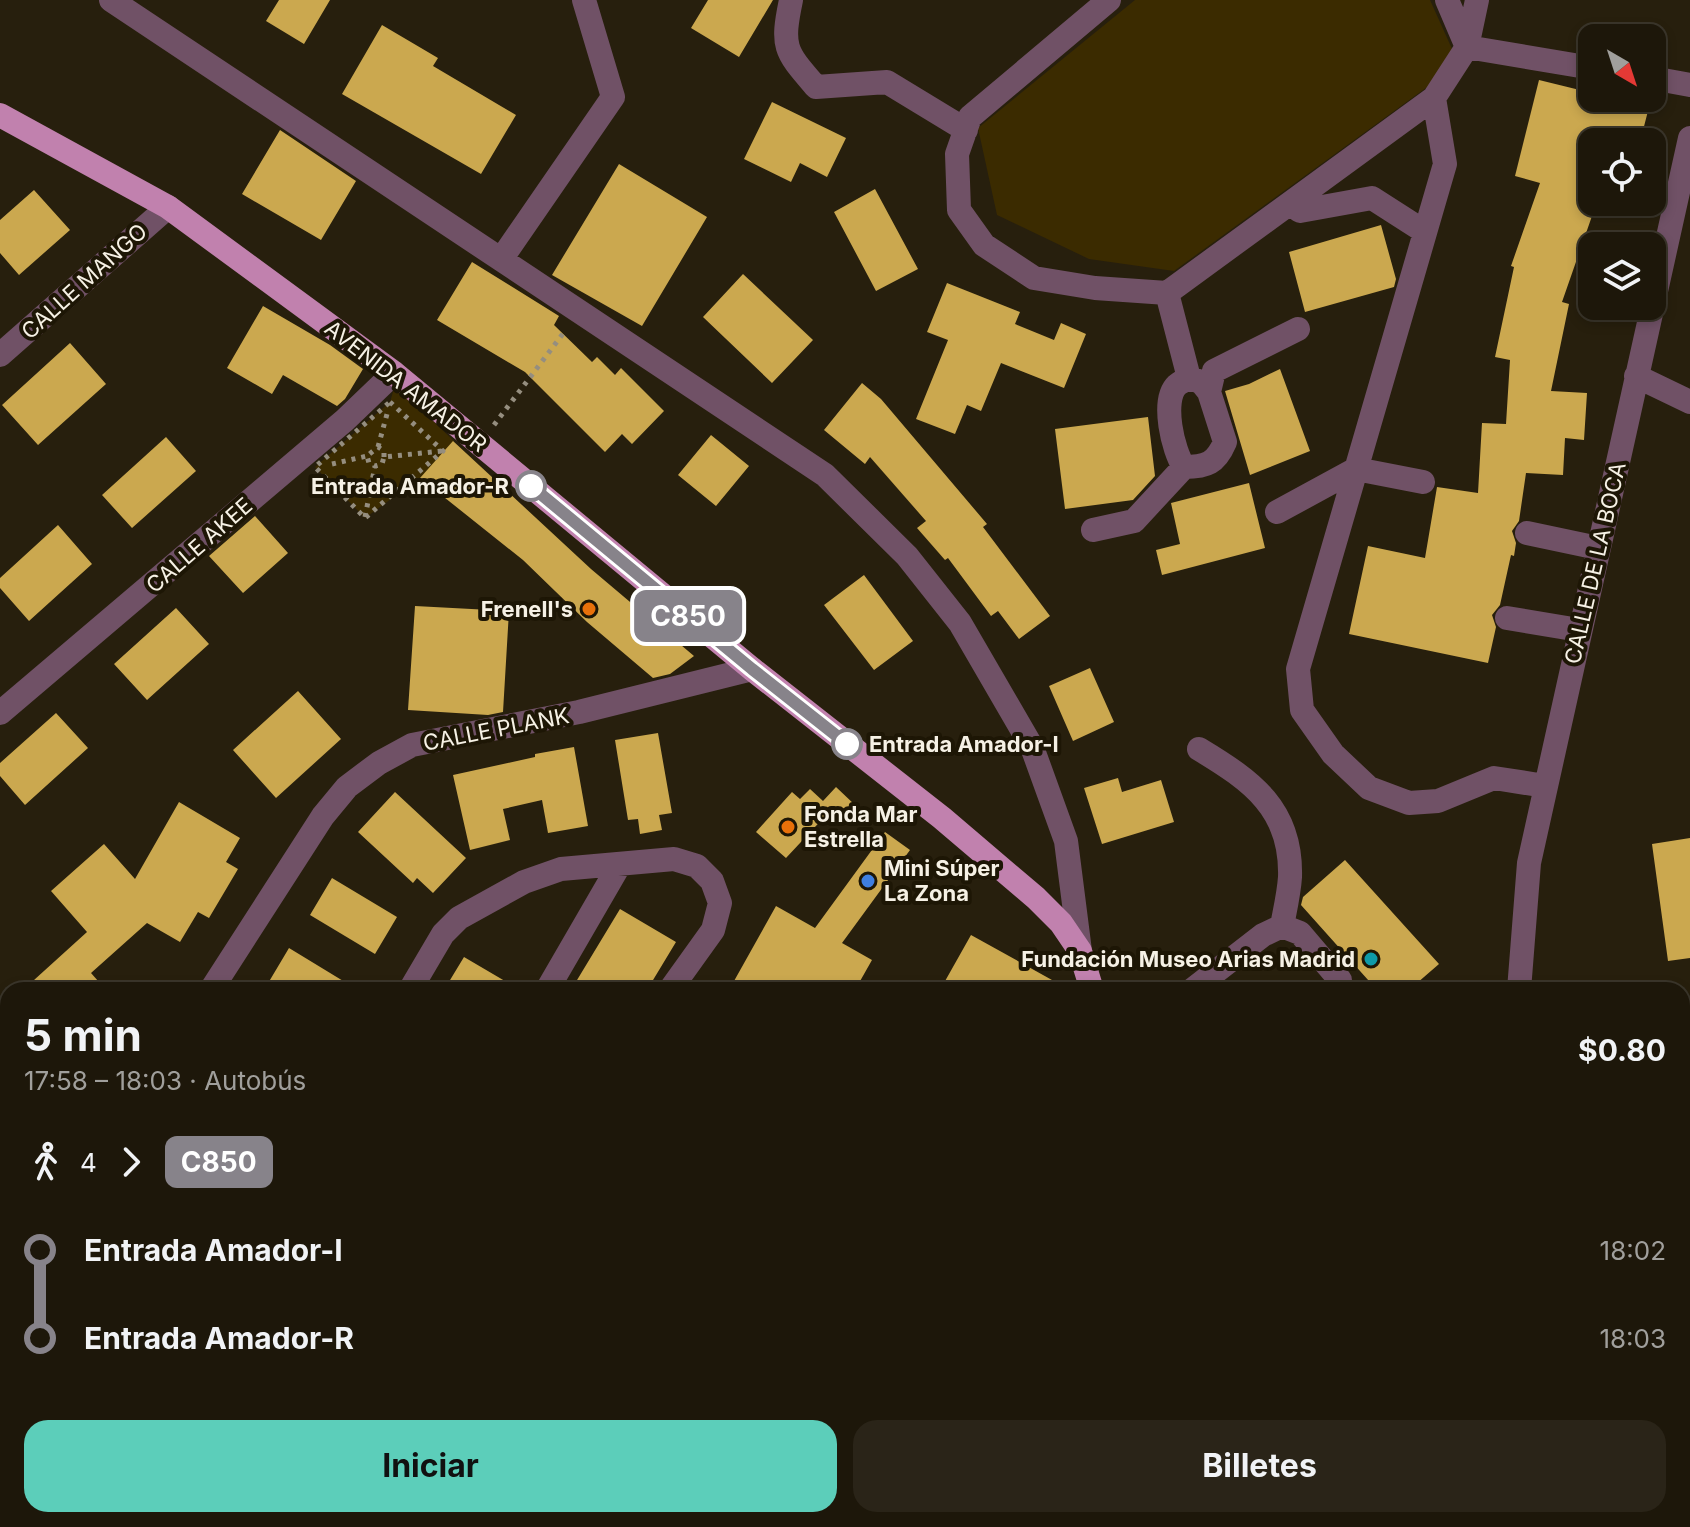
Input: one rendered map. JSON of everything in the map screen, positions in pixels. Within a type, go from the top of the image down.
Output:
[{"type":"main road","name":"AVENIDA AMADOR","points":[[0,115],[168,207],[394,373],[752,669],[942,818],[1036,898],[1061,923],[1080,951],[1090,982]]},
{"type":"street","points":[[111,0],[825,475],[907,556],[960,623],[1032,747],[1066,841],[1080,951]]},
{"type":"street","points":[[502,258],[613,97],[584,0]]},
{"type":"street","points":[[791,0],[786,36],[789,55],[816,87],[887,82],[966,130]]},
{"type":"street","points":[[1109,0],[970,117],[957,154],[959,210],[984,245],[1034,278],[1095,288],[1167,293],[1434,98],[1467,47],[1477,0]]},
{"type":"street","points":[[1447,0],[1467,47]]},
{"type":"street","points":[[1467,47],[1578,66]]},
{"type":"street","points":[[1666,81],[1690,85]]},
{"type":"street","points":[[1434,98],[1445,164],[1298,669],[1302,710],[1333,754],[1369,788],[1409,803],[1438,801],[1494,778],[1545,786]]},
{"type":"street","name":"CALLE DE LA BOCA","points":[[1520,982],[1529,863],[1690,138]]},
{"type":"street","points":[[1300,211],[1372,198],[1425,232]]},
{"type":"street","name":"CALLE MANGO","points":[[0,355],[168,207]]},
{"type":"street","points":[[1167,293],[1189,378]]},
{"type":"street","points":[[1209,392],[1214,371],[1298,329]]},
{"type":"street","name":"CALLE AKEE","points":[[0,713],[333,430],[394,373]]},
{"type":"street","points":[[1636,376],[1690,402]]},
{"type":"street","points":[[1093,530],[1134,521],[1184,467],[1201,467],[1218,457],[1225,442],[1209,392],[1201,382],[1189,378]]},
{"type":"street","points":[[1184,467],[1175,454],[1169,401],[1176,386],[1189,378]]},
{"type":"street","points":[[1277,512],[1356,469],[1423,482]]},
{"type":"street","points":[[1527,533],[1598,548]]},
{"type":"street","points":[[1507,618],[1579,630]]},
{"type":"street","name":"CALLE PLANK","points":[[216,982],[323,816],[347,787],[379,763],[412,745],[579,712],[752,669]]},
{"type":"street","points":[[1199,749],[1237,772],[1267,798],[1285,832],[1290,877],[1282,926]]},
{"type":"street","points":[[415,982],[443,934],[459,918],[540,874],[561,869],[674,859],[697,866],[712,881],[720,903],[713,930],[676,982]]},
{"type":"street","points":[[552,982],[620,864]]},
{"type":"street","points":[[1202,982],[1263,935],[1282,926],[1300,933],[1340,980]]},
{"type":"path","points":[[495,424],[580,311]]},
{"type":"path","points":[[315,467],[367,456],[378,447],[390,402]]},
{"type":"path","points":[[390,402],[443,451]]},
{"type":"path","points":[[315,467],[390,402]]},
{"type":"path","points":[[367,456],[369,463],[375,466],[382,464],[384,451],[378,447]]},
{"type":"path","points":[[384,457],[443,451]]},
{"type":"path","points":[[365,518],[443,451]]},
{"type":"path","points":[[365,518],[375,466]]},
{"type":"path","points":[[315,467],[365,518]]},
{"type":"shaded area","points":[[1135,0],[1430,0],[1453,51],[1441,77],[1174,271],[1089,259],[997,215],[978,128]]},
{"type":"shaded area","points":[[395,385],[454,441],[420,478],[365,518],[315,467],[390,402]]},
{"type":"building","points":[[279,0],[330,0],[304,44],[266,21]]},
{"type":"building","points":[[708,0],[773,0],[739,57],[691,28]]},
{"type":"building","points":[[382,25],[438,58],[433,66],[516,115],[481,174],[342,94]]},
{"type":"building","points":[[1539,80],[1578,90],[1578,112],[1648,112],[1644,128],[1578,128],[1578,216],[1592,216],[1586,232],[1578,232],[1578,256],[1562,302],[1569,304],[1551,391],[1587,393],[1584,440],[1565,438],[1563,475],[1526,473],[1519,521],[1512,531],[1516,543],[1514,556],[1511,555],[1500,605],[1492,615],[1496,627],[1488,663],[1349,634],[1368,546],[1425,558],[1437,487],[1478,493],[1482,423],[1506,424],[1510,360],[1495,357],[1514,267],[1511,266],[1540,183],[1515,176]]},
{"type":"building","points":[[772,102],[846,138],[827,177],[800,163],[791,182],[744,159]]},
{"type":"building","points":[[280,130],[356,181],[321,240],[242,194]]},
{"type":"building","points":[[619,164],[707,217],[642,326],[552,275]]},
{"type":"building","points":[[875,189],[918,269],[876,291],[834,212]]},
{"type":"building","points":[[34,190],[70,230],[19,275],[0,253],[0,220]]},
{"type":"building","points":[[1381,225],[1396,279],[1394,287],[1305,312],[1289,252]]},
{"type":"building","points":[[472,262],[559,316],[554,325],[592,362],[597,357],[615,375],[621,368],[664,411],[632,444],[622,434],[605,452],[525,372],[437,320]]},
{"type":"building","points":[[743,274],[813,340],[772,383],[703,317]]},
{"type":"building","points":[[947,283],[1020,312],[1015,324],[1054,340],[1061,323],[1086,334],[1064,388],[1001,363],[981,411],[967,405],[955,434],[916,419],[948,340],[927,332]]},
{"type":"building","points":[[263,306],[330,345],[363,369],[345,399],[337,406],[283,375],[272,394],[227,368]]},
{"type":"building","points":[[70,343],[106,384],[38,445],[2,405]]},
{"type":"building","points":[[1280,369],[1310,451],[1250,475],[1225,391],[1249,384]]},
{"type":"building","points":[[862,383],[881,399],[987,524],[983,527],[1050,616],[1019,639],[998,611],[991,616],[948,558],[945,560],[917,528],[926,521],[870,457],[865,464],[824,430]]},
{"type":"building","points":[[1148,417],[1155,476],[1133,500],[1065,509],[1055,429]]},
{"type":"building","points":[[711,435],[749,466],[716,506],[678,475]]},
{"type":"building","points":[[166,437],[196,471],[132,528],[102,495]]},
{"type":"building","points":[[453,441],[591,569],[694,656],[670,674],[653,678],[587,622],[523,560],[420,478]]},
{"type":"building","points":[[1249,483],[1265,548],[1162,575],[1156,550],[1180,544],[1171,503]]},
{"type":"building","points":[[255,516],[288,553],[243,593],[209,556]]},
{"type":"building","points":[[58,525],[92,564],[29,621],[0,588],[0,578]]},
{"type":"building","points":[[864,575],[913,641],[874,670],[824,605]]},
{"type":"building","points":[[415,606],[509,611],[503,712],[488,715],[408,710]]},
{"type":"building","points":[[176,608],[209,644],[147,700],[114,664]]},
{"type":"building","points":[[1090,668],[1114,722],[1073,741],[1049,686]]},
{"type":"building","points":[[298,691],[341,739],[276,798],[233,750]]},
{"type":"building","points":[[56,713],[88,748],[25,805],[0,776],[0,763]]},
{"type":"building","points":[[658,733],[672,813],[659,815],[662,830],[640,834],[638,819],[628,820],[615,740]]},
{"type":"building","points":[[574,747],[588,826],[548,833],[542,800],[503,809],[510,840],[470,850],[453,775]]},
{"type":"building","points":[[1118,778],[1122,792],[1161,780],[1174,822],[1102,844],[1084,788]]},
{"type":"building","name":"Fonda Mar Estrella","points":[[836,787],[855,805],[840,822],[829,812],[786,858],[756,832],[792,792],[800,799],[810,789],[823,801]]},
{"type":"building","points":[[395,792],[466,858],[433,893],[417,878],[413,883],[358,832]]},
{"type":"building","points":[[179,802],[240,838],[226,862],[238,869],[209,918],[198,912],[180,942],[147,923],[91,973],[99,982],[32,982],[87,932],[51,891],[104,844],[135,879]]},
{"type":"building","points":[[885,832],[910,850],[842,943],[872,960],[860,982],[733,982],[776,906],[815,928]]},
{"type":"building","points":[[1690,838],[1690,958],[1668,961],[1652,844]]},
{"type":"building","points":[[1345,860],[1439,964],[1418,982],[1370,982],[1301,905],[1303,897]]},
{"type":"building","points":[[332,878],[397,917],[375,954],[310,915]]},
{"type":"building","points":[[620,909],[676,942],[652,982],[576,982]]},
{"type":"building","points":[[971,935],[1056,982],[945,982]]},
{"type":"building","points":[[289,948],[345,982],[269,982]]},
{"type":"building","points":[[464,957],[506,982],[449,982]]},
{"type":"bus line","name":"C850","points":[[531,486],[847,744]]},
{"type":"place","name":"Entrada Amador-R","points":[[531,486]]},
{"type":"place","name":"Frenell's","points":[[589,609]]},
{"type":"place","name":"Entrada Amador-I","points":[[847,744]]},
{"type":"place","name":"Fonda Mar Estrella","points":[[788,827]]},
{"type":"place","name":"Mini Súper La Zona","points":[[868,881]]},
{"type":"place","name":"Fundación Museo Arias Madrid","points":[[1371,959]]}]
